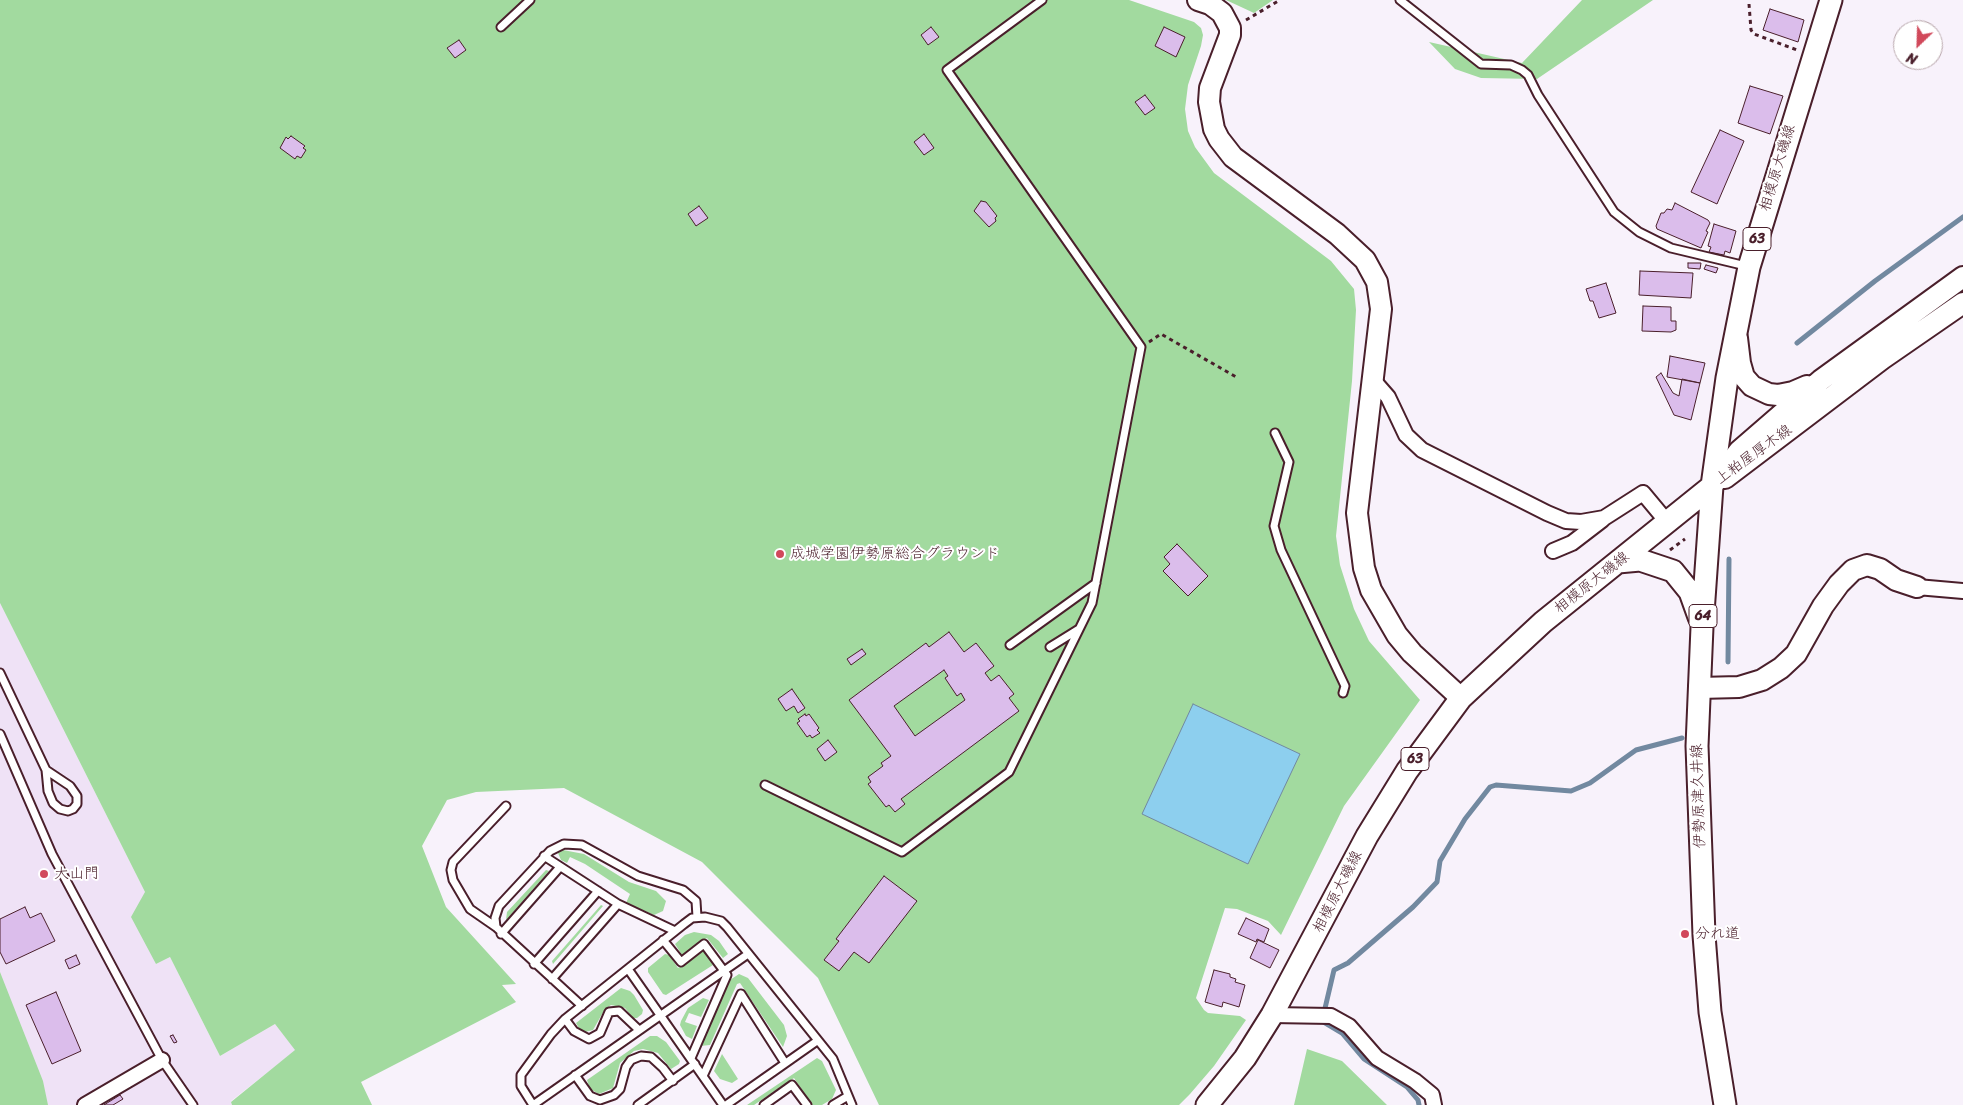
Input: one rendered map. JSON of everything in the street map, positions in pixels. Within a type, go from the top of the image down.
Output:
[{"type":"main road","name":"相模原大磯線","points":[[1207,1105],[1245,1058],[1272,1015],[1366,836],[1407,771],[1461,698],[1543,622],[1712,486],[1721,415],[1749,267],[1831,0]]},
{"type":"main road","name":"伊勢原津久井線","points":[[1712,486],[1702,627],[1697,746],[1704,935],[1710,1012],[1725,1105]]},
{"type":"main road","points":[[1618,562],[1640,560],[1672,571],[1690,592],[1702,627]]},
{"type":"street","points":[[1198,0],[1210,4],[1222,13],[1230,28],[1230,35],[1210,88],[1209,102],[1214,129],[1233,157],[1337,234],[1365,260],[1372,270],[1380,294],[1380,309],[1374,381],[1357,513],[1364,568],[1371,590],[1396,635],[1412,653],[1461,698]]},
{"type":"street","name":"上粕屋厚木線","points":[[1712,486],[1739,451],[1821,380],[1963,277]]},
{"type":"street","name":"上粕屋厚木線","points":[[1712,486],[1736,471],[1882,359],[1963,302]]},
{"type":"street","points":[[1736,329],[1740,363],[1744,377],[1752,386],[1769,394],[1778,395],[1793,392],[1821,380]]},
{"type":"street","points":[[1374,381],[1388,397],[1406,435],[1422,450],[1566,520],[1581,522],[1604,518]]},
{"type":"street","points":[[1553,551],[1572,543],[1604,518],[1643,493],[1668,523]]},
{"type":"street","points":[[1699,688],[1739,687],[1762,680],[1781,668],[1796,654],[1828,599],[1853,570],[1867,565],[1880,569],[1896,580],[1917,587],[1963,591]]},
{"type":"street","points":[[1272,1015],[1314,1014],[1331,1016],[1349,1026],[1377,1058],[1415,1081],[1432,1095],[1434,1105]]},
{"type":"street","points":[[85,1105],[162,1060]]},
{"type":"lane","points":[[501,27],[530,0]]},
{"type":"lane","points":[[765,785],[902,852],[1009,772],[1092,603],[1141,347],[948,70],[1042,0]]},
{"type":"lane","points":[[1400,0],[1480,64],[1511,65],[1528,75],[1543,104],[1614,212],[1639,232],[1671,248],[1749,267]]},
{"type":"lane","points":[[1275,433],[1289,462],[1274,526],[1281,550],[1345,686],[1342,693]]},
{"type":"lane","points":[[1010,645],[1096,583]]},
{"type":"lane","points":[[1050,647],[1079,629]]},
{"type":"lane","points":[[0,674],[46,770],[48,791],[53,803],[60,809],[68,811],[73,809],[77,804],[77,796],[70,786],[46,770]]},
{"type":"lane","points":[[0,734],[52,854],[162,1060],[194,1105]]},
{"type":"lane","points":[[506,806],[454,862],[451,870],[453,880],[470,910],[496,927],[501,934],[582,1006]]},
{"type":"lane","points":[[496,927],[496,911],[501,903],[544,856],[564,844],[582,844],[638,876],[683,890],[696,901],[697,917]]},
{"type":"lane","points":[[544,856],[618,904],[675,931]]},
{"type":"lane","points":[[501,934],[560,867]]},
{"type":"lane","points":[[534,964],[598,891]]},
{"type":"lane","points":[[552,979],[618,904]]},
{"type":"lane","points":[[748,954],[533,1105],[521,1086],[521,1075],[551,1034],[565,1019],[688,920],[697,917],[713,918],[721,921],[748,954],[817,1041],[833,1059],[852,1105]]},
{"type":"lane","points":[[638,1105],[673,1081],[693,1061],[727,975],[704,944],[680,962],[664,940]]},
{"type":"lane","points":[[628,969],[725,1105],[817,1041]]},
{"type":"lane","points":[[704,1076],[741,994],[786,1063]]},
{"type":"lane","points":[[565,1019],[574,1031],[589,1039],[600,1033],[609,1012],[619,1011],[639,1030]]},
{"type":"lane","points":[[575,1075],[590,1096],[600,1100],[614,1096],[620,1089],[626,1068],[632,1060],[641,1056],[651,1057],[673,1081]]},
{"type":"lane","points":[[764,1105],[792,1085],[807,1105]]},
{"type":"lane","points":[[833,1105],[848,1096]]},
{"type":"path","points":[[1230,28],[1280,0]]},
{"type":"path","points":[[1749,4],[1751,30],[1754,34],[1802,52]]},
{"type":"path","points":[[1141,347],[1161,334],[1238,378]]},
{"type":"path","points":[[1666,553],[1685,539]]},
{"type":"shaded area","points":[[0,603],[145,892],[156,964],[170,957],[220,1056],[275,1024],[296,1050],[231,1101],[232,1105],[0,1105]]},
{"type":"green space","name":"成城学園伊勢原総合グラウンド","points":[[0,0],[1129,0],[1194,22],[1201,28],[1203,35],[1201,46],[1188,85],[1185,109],[1188,131],[1195,147],[1214,173],[1331,261],[1354,289],[1356,310],[1352,381],[1336,536],[1340,565],[1354,609],[1369,641],[1420,700],[1344,806],[1281,935],[1268,921],[1237,909],[1225,908],[1196,998],[1208,1013],[1240,1016],[1246,1020],[1214,1066],[1190,1094],[1179,1105],[879,1105],[818,978],[702,862],[564,788],[476,792],[447,800],[422,846],[446,907],[516,984],[502,985],[516,1002],[361,1082],[372,1105],[232,1105],[231,1102],[295,1050],[275,1024],[220,1056],[170,957],[156,964],[131,917],[145,892],[0,603]]},
{"type":"green space","points":[[1226,0],[1273,0],[1254,13]]},
{"type":"green space","points":[[1582,0],[1653,0],[1537,79],[1481,78],[1455,69],[1429,42],[1522,63]]},
{"type":"green space","points":[[563,850],[584,854],[629,882],[656,891],[666,901],[663,911],[654,915],[626,903],[630,894],[585,864],[570,857],[567,863],[561,860],[558,853]]},
{"type":"green space","points":[[546,870],[549,871],[506,920],[507,912]]},
{"type":"green space","points":[[601,905],[603,906],[553,964],[552,961]]},
{"type":"green space","points":[[694,932],[711,935],[719,941],[728,954],[723,958],[707,938],[682,955],[675,944],[685,935]]},
{"type":"green space","points":[[702,951],[707,952],[713,965],[666,995],[663,994],[648,972],[648,968],[665,954],[669,955],[678,968]]},
{"type":"green space","points":[[0,972],[43,1081],[48,1105],[0,1105]]},
{"type":"green space","points":[[739,974],[748,978],[784,1025],[787,1036],[783,1047],[740,983],[737,984],[710,1045],[700,1046],[730,980]]},
{"type":"green space","points":[[621,988],[630,991],[634,995],[643,1010],[642,1014],[637,1018],[633,1018],[625,1008],[611,1005],[605,1009],[593,1030],[585,1032],[580,1030],[576,1023]]},
{"type":"green space","points":[[703,998],[709,1000],[701,1017],[689,1013],[685,1022],[697,1026],[692,1039],[686,1036],[680,1025],[681,1021],[688,1008]]},
{"type":"green space","points":[[650,1036],[657,1036],[666,1042],[680,1061],[679,1064],[671,1069],[658,1053],[643,1049],[634,1051],[620,1063],[613,1088],[599,1094],[590,1089],[587,1080]]},
{"type":"green space","points":[[1307,1049],[1342,1061],[1387,1105],[1294,1105]]},
{"type":"green space","points":[[722,1054],[738,1079],[732,1083],[720,1079],[714,1071]]},
{"type":"green space","points":[[817,1058],[822,1061],[836,1090],[832,1099],[822,1105],[812,1105],[794,1078],[754,1105],[747,1105]]},
{"type":"water","points":[[1193,704],[1300,754],[1248,864],[1142,814]]},
{"type":"building","points":[[1770,9],[1804,20],[1798,42],[1763,30]]},
{"type":"building","points":[[931,27],[939,37],[928,45],[921,35]]},
{"type":"building","points":[[1164,27],[1185,37],[1176,57],[1155,46]]},
{"type":"building","points":[[459,40],[466,50],[455,58],[447,48]]},
{"type":"building","points":[[1750,86],[1783,96],[1770,134],[1738,123]]},
{"type":"building","points":[[1145,95],[1155,108],[1145,115],[1135,102]]},
{"type":"building","points":[[1720,130],[1744,141],[1717,204],[1691,192]]},
{"type":"building","points":[[924,134],[934,148],[924,155],[914,142]]},
{"type":"building","points":[[291,136],[305,146],[303,148],[306,150],[301,158],[297,156],[295,159],[280,148],[286,137],[288,139]]},
{"type":"building","points":[[981,201],[986,202],[997,216],[995,218],[996,221],[989,227],[974,211]]},
{"type":"building","points":[[1675,203],[1708,220],[1710,223],[1701,248],[1657,229],[1656,226],[1661,213],[1664,213],[1667,209],[1672,210]]},
{"type":"building","points":[[699,206],[708,218],[696,226],[688,214]]},
{"type":"building","points":[[1714,224],[1736,231],[1730,253],[1725,251],[1724,255],[1709,252],[1711,247],[1708,246]]},
{"type":"building","points":[[1688,263],[1701,263],[1700,269],[1688,268]]},
{"type":"building","points":[[1706,265],[1718,268],[1716,273],[1704,269]]},
{"type":"building","points":[[1640,271],[1693,273],[1691,298],[1639,295]]},
{"type":"building","points":[[1606,283],[1616,313],[1599,318],[1586,289]]},
{"type":"building","points":[[1643,306],[1671,307],[1671,321],[1676,321],[1676,330],[1671,332],[1642,331]]},
{"type":"building","points":[[1670,356],[1705,363],[1700,383],[1667,377]]},
{"type":"building","points":[[1661,373],[1673,393],[1679,396],[1682,379],[1700,383],[1691,420],[1674,415],[1656,377]]},
{"type":"building","points":[[1177,544],[1208,576],[1188,596],[1163,571],[1170,564],[1164,557]]},
{"type":"building","points":[[949,632],[964,652],[976,643],[994,666],[985,673],[991,681],[999,675],[1014,694],[1009,698],[1019,711],[901,799],[905,804],[895,812],[889,805],[886,807],[868,784],[871,782],[868,777],[883,766],[881,763],[891,756],[849,700],[926,643],[929,647]],"holes":[[[944,670],[948,676],[945,678],[957,696],[961,693],[965,700],[915,736],[894,706]]]},
{"type":"building","points":[[862,649],[866,654],[851,665],[847,659]]},
{"type":"building","points":[[792,689],[805,708],[798,713],[794,706],[786,711],[778,699]]},
{"type":"building","points":[[805,714],[806,716],[809,714],[819,728],[817,730],[820,733],[812,738],[810,735],[807,737],[797,723],[800,721],[798,719]]},
{"type":"building","points":[[828,740],[837,752],[825,761],[817,749]]},
{"type":"building","points":[[884,876],[917,901],[869,963],[854,952],[839,971],[824,960],[839,941],[836,939]]},
{"type":"building","points":[[25,907],[30,918],[41,913],[55,941],[6,964],[0,952],[0,919]]},
{"type":"building","points":[[1246,918],[1269,929],[1264,942],[1257,939],[1256,942],[1238,934]]},
{"type":"building","points":[[1258,940],[1279,950],[1270,968],[1250,958]]},
{"type":"building","points":[[76,955],[80,964],[69,969],[65,960]]},
{"type":"building","points":[[1214,970],[1230,974],[1230,977],[1236,979],[1235,982],[1245,985],[1239,1007],[1223,1002],[1222,1007],[1205,1002]]},
{"type":"building","points":[[56,992],[81,1051],[52,1064],[26,1005]]},
{"type":"building","points":[[173,1035],[177,1042],[174,1043],[170,1036]]},
{"type":"building","points":[[120,1095],[123,1099],[113,1105],[104,1105]]},
{"type":"waterway","points":[[1797,343],[1875,281],[1963,217]]},
{"type":"waterway","points":[[1728,662],[1729,559]]},
{"type":"waterway","points":[[1419,1105],[1418,1100],[1407,1087],[1364,1059],[1342,1033],[1322,1021],[1334,970],[1348,963],[1413,907],[1437,882],[1440,861],[1465,819],[1490,787],[1496,785],[1571,791],[1590,783],[1636,750],[1682,738]]},
{"type":"place","name":"成城学園伊勢原総合グラウンド","points":[[780,554]]},
{"type":"place","name":"大山門","points":[[44,874]]},
{"type":"place","name":"分れ道","points":[[1685,934]]}]
